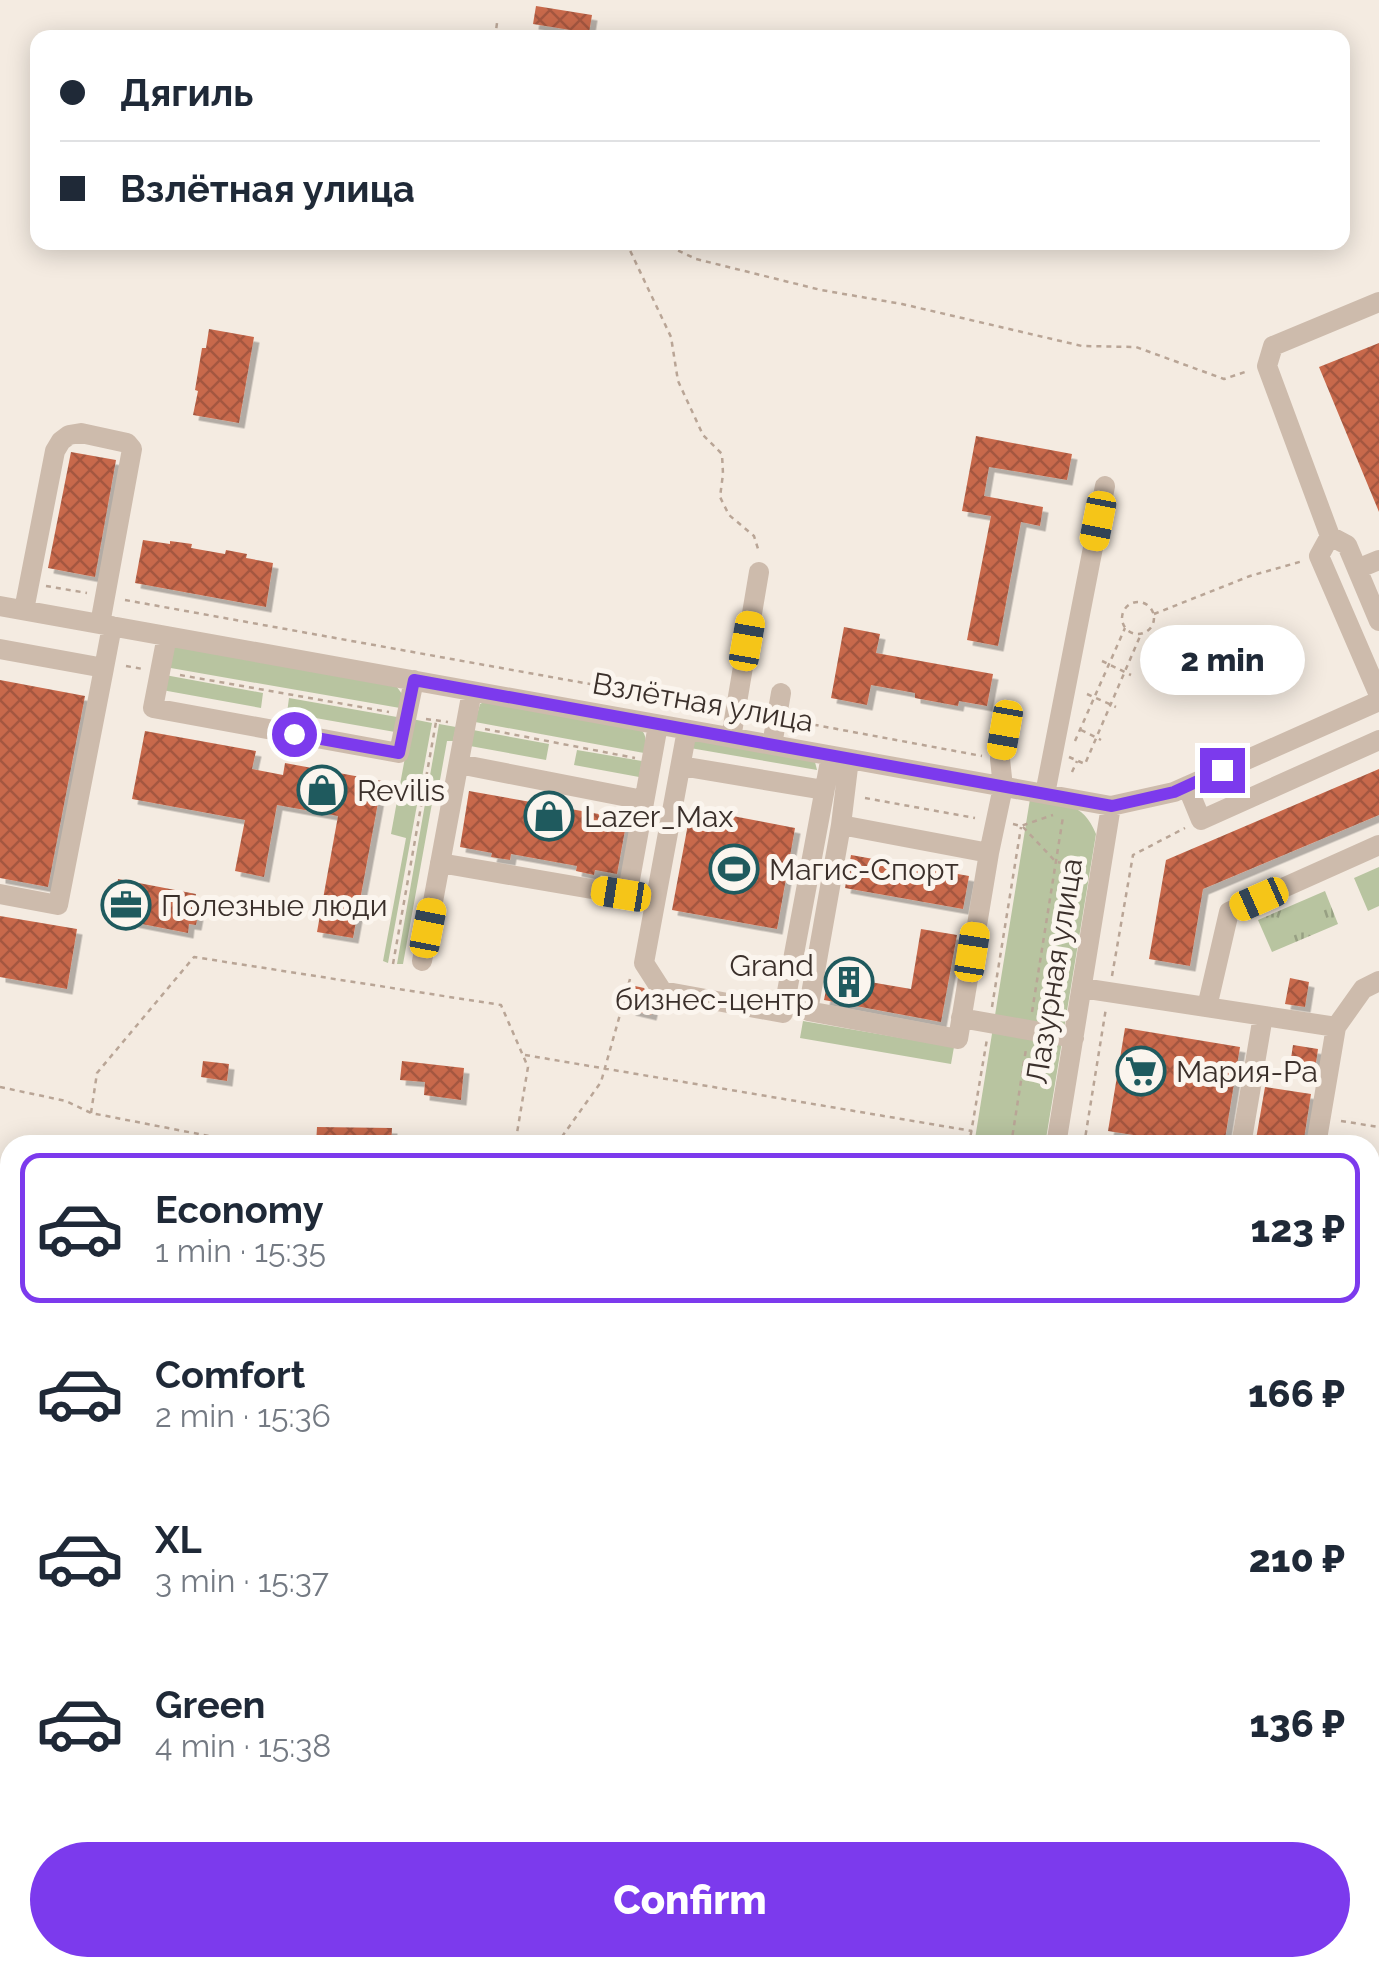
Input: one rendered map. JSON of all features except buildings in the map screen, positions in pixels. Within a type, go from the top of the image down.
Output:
[{"type":"street","points":[[1379,302],[1273,346],[1267,366],[1330,536],[1346,545],[1379,620]]},
{"type":"street","points":[[0,894],[58,905],[104,668],[105,596],[132,449],[127,443],[81,433],[60,441],[24,610]]},
{"type":"street","points":[[1045,794],[1059,762],[1105,486]]},
{"type":"street","points":[[1186,786],[1202,820],[1379,739],[1375,701],[1319,556],[1330,536]]},
{"type":"street","points":[[1357,569],[1379,560]]},
{"type":"street","points":[[731,738],[759,572]]},
{"type":"street","name":"Взлётная улица","points":[[0,606],[1112,806],[1174,792],[1375,701]]},
{"type":"street","points":[[166,636],[153,708],[399,753],[414,680]]},
{"type":"street","points":[[0,650],[104,668]]},
{"type":"street","points":[[422,962],[472,691]]},
{"type":"street","points":[[772,745],[780,693]]},
{"type":"street","points":[[440,863],[621,894],[629,885],[658,725]]},
{"type":"street","points":[[687,730],[644,963],[662,991],[783,1013],[840,757]]},
{"type":"street","points":[[834,792],[841,825],[808,1011],[958,1039],[1003,787],[1000,759],[1005,730]]},
{"type":"street","points":[[458,764],[643,800]]},
{"type":"street","points":[[681,766],[834,792]]},
{"type":"street","name":"Лазурная улица","points":[[1058,1135],[1112,806]]},
{"type":"street","points":[[841,825],[989,853]]},
{"type":"street","points":[[1206,1007],[1229,912],[1379,845]]},
{"type":"street","points":[[1318,1135],[1336,1027],[1363,989],[1379,981]]},
{"type":"street","points":[[1082,988],[1336,1027]]},
{"type":"street","points":[[1243,1135],[1263,1016]]},
{"type":"street","points":[[962,1018],[1074,1038]]},
{"type":"path","points":[[496,30],[497,24]]},
{"type":"path","points":[[630,250],[671,337],[678,381],[703,435],[722,454],[720,497],[729,514],[754,536],[759,572]]},
{"type":"path","points":[[677,250],[696,259],[820,290],[902,304],[1082,346],[1136,347],[1224,378],[1267,366]]},
{"type":"path","points":[[1154,614],[1250,576],[1319,556]]},
{"type":"path","points":[[30,583],[735,710]]},
{"type":"path","points":[[1074,743],[1125,628],[1122,613],[1134,602],[1144,603],[1154,614]]},
{"type":"path","points":[[1125,628],[1132,634],[1142,634],[1150,629],[1154,614]]},
{"type":"path","points":[[1059,762],[1077,760],[1085,764],[1142,634]]},
{"type":"path","points":[[1102,661],[1130,675]]},
{"type":"path","points":[[1087,694],[1113,706]]},
{"type":"path","points":[[776,718],[1000,759]]},
{"type":"path","points":[[393,964],[436,720]]},
{"type":"path","points":[[1075,727],[1099,738]]},
{"type":"path","points":[[1059,762],[1072,772],[1077,760]]},
{"type":"path","points":[[834,792],[1022,826],[1064,811],[1013,1135]]},
{"type":"path","points":[[1086,1135],[1133,855],[1202,820]]},
{"type":"path","points":[[1022,826],[1056,862],[1082,866]]},
{"type":"path","points":[[971,1135],[1022,826]]},
{"type":"path","points":[[91,1113],[97,1074],[194,957],[502,1005],[528,1067],[517,1135]]},
{"type":"path","points":[[563,1135],[601,1082],[629,980],[644,963]]},
{"type":"path","points":[[522,1055],[972,1131]]},
{"type":"path","points":[[0,1087],[66,1101],[91,1113],[204,1135]]},
{"type":"path","points":[[1321,1118],[1379,1126]]},
{"type":"green space","points":[[179,645],[397,687],[402,694],[400,708],[165,667],[168,651]]},
{"type":"green space","points":[[165,675],[263,693],[261,708],[162,690]]},
{"type":"green space","points":[[289,698],[397,717],[395,732],[287,713]]},
{"type":"green space","points":[[486,701],[639,727],[645,736],[644,753],[475,722],[480,704]]},
{"type":"green space","points":[[412,719],[432,723],[388,963],[383,961],[406,838],[391,834]]},
{"type":"green space","points":[[439,724],[456,727],[453,741],[447,741],[440,780],[436,781],[403,964],[397,964]]},
{"type":"green space","points":[[473,730],[549,744],[546,760],[470,746]]},
{"type":"green space","points":[[699,739],[815,762],[817,770],[690,748]]},
{"type":"green space","points":[[577,750],[642,761],[639,777],[574,765]]},
{"type":"green space","points":[[1030,799],[1070,806],[1085,815],[1096,834],[1047,1135],[976,1135]]},
{"type":"green space","points":[[1379,867],[1379,906],[1368,911],[1354,878]]},
{"type":"green space","points":[[1325,891],[1338,924],[1272,952],[1258,920]]},
{"type":"green space","points":[[803,1021],[954,1047],[951,1064],[800,1038]]},
{"type":"place","name":"Revilis","points":[[322,790]]},
{"type":"place","name":"Lazer_Max","points":[[549,816]]},
{"type":"place","name":"Магис-Спорт","points":[[734,869]]},
{"type":"place","name":"Полезные люди","points":[[126,905]]},
{"type":"place","name":"Grand бизнес-центр","points":[[849,982]]},
{"type":"place","name":"Мария-Ра","points":[[1141,1071]]},
{"type":"route","points":[[294,734],[399,753],[414,680],[1112,806],[1174,792],[1222,770]]}]
